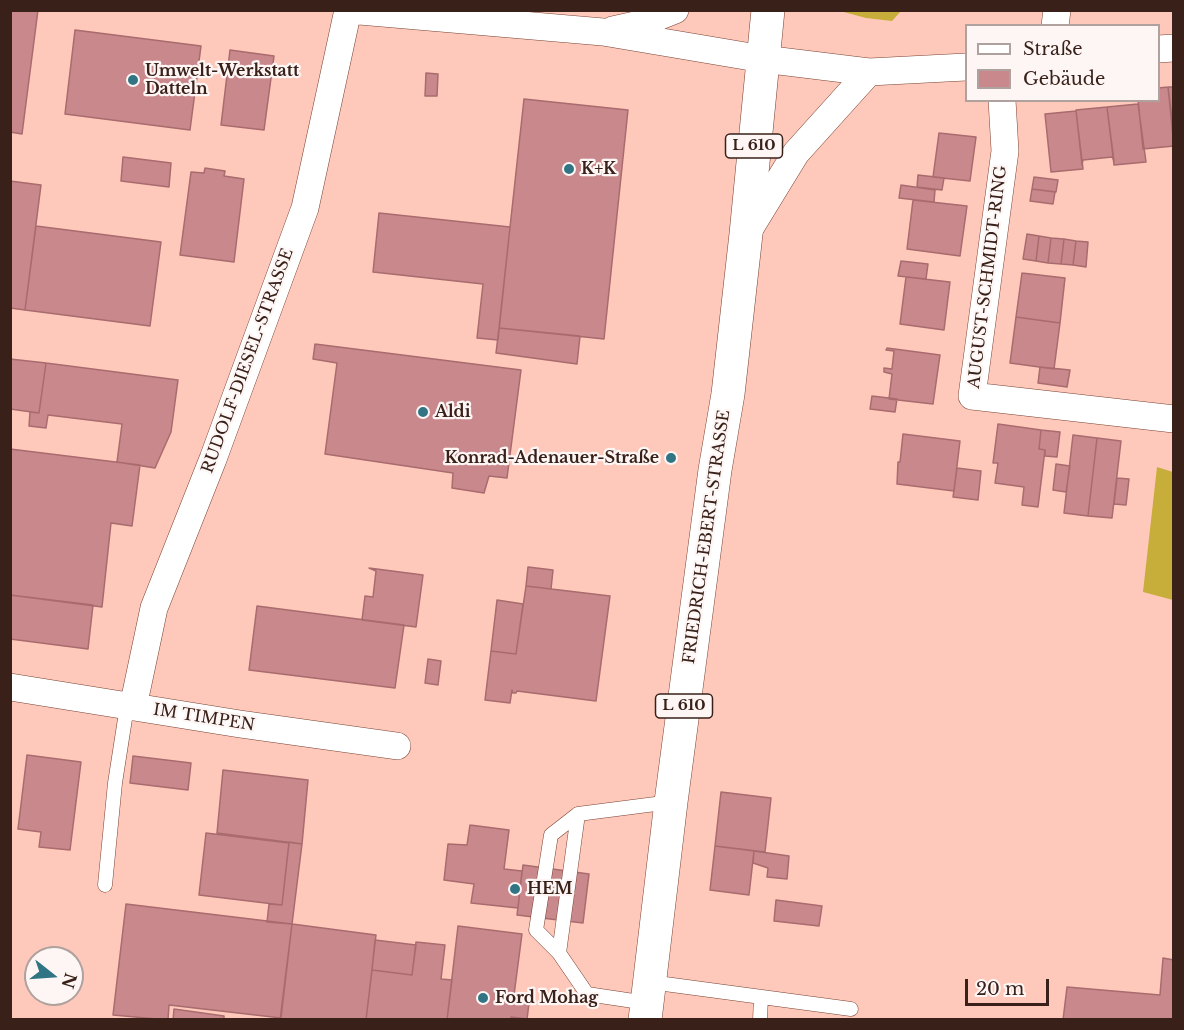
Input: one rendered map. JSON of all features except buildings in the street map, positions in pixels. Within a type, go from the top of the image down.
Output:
[{"type":"main road","name":"FRIEDRICH-EBERT-STRASSE","points":[[647,1002],[715,470],[728,394],[768,10]]},
{"type":"street","name":"RUDOLF-DIESEL-STRASSE","points":[[130,707],[154,608],[213,459],[305,208],[348,10],[603,32],[762,59]]},
{"type":"street","name":"RUDOLF-DIESEL-STRASSE","points":[[603,32],[640,24],[675,10]]},
{"type":"street","points":[[762,59],[869,72],[965,67]]},
{"type":"street","name":"FRIEDRICH-EBERT-STRASSE","points":[[746,234],[796,153],[869,72]]},
{"type":"street","name":"AUGUST-SCHMIDT-RING","points":[[1002,102],[1005,150],[972,396],[1173,419]]},
{"type":"street","name":"IM TIMPEN","points":[[10,687],[397,746]]},
{"type":"lane","points":[[105,885],[115,783],[130,707]]},
{"type":"lane","points":[[671,802],[578,814],[551,835],[536,930],[560,953],[587,994],[647,1002],[761,997],[851,1010]]},
{"type":"lane","points":[[560,953],[578,814]]},
{"type":"lane","points":[[760,1020],[761,997]]},
{"type":"shaded area","points":[[901,10],[892,21],[866,18],[840,11]]},
{"type":"shaded area","points":[[1157,467],[1173,472],[1173,600],[1143,592]]},
{"type":"place","name":"Umwelt-Werkstatt Datteln","points":[[133,80]]},
{"type":"place","name":"K+K","points":[[569,169]]},
{"type":"place","name":"Aldi","points":[[423,412]]},
{"type":"place","name":"Konrad-Adenauer-Straße","points":[[671,458]]},
{"type":"place","name":"HEM","points":[[515,889]]},
{"type":"place","name":"Ford Mohag","points":[[483,998]]}]
